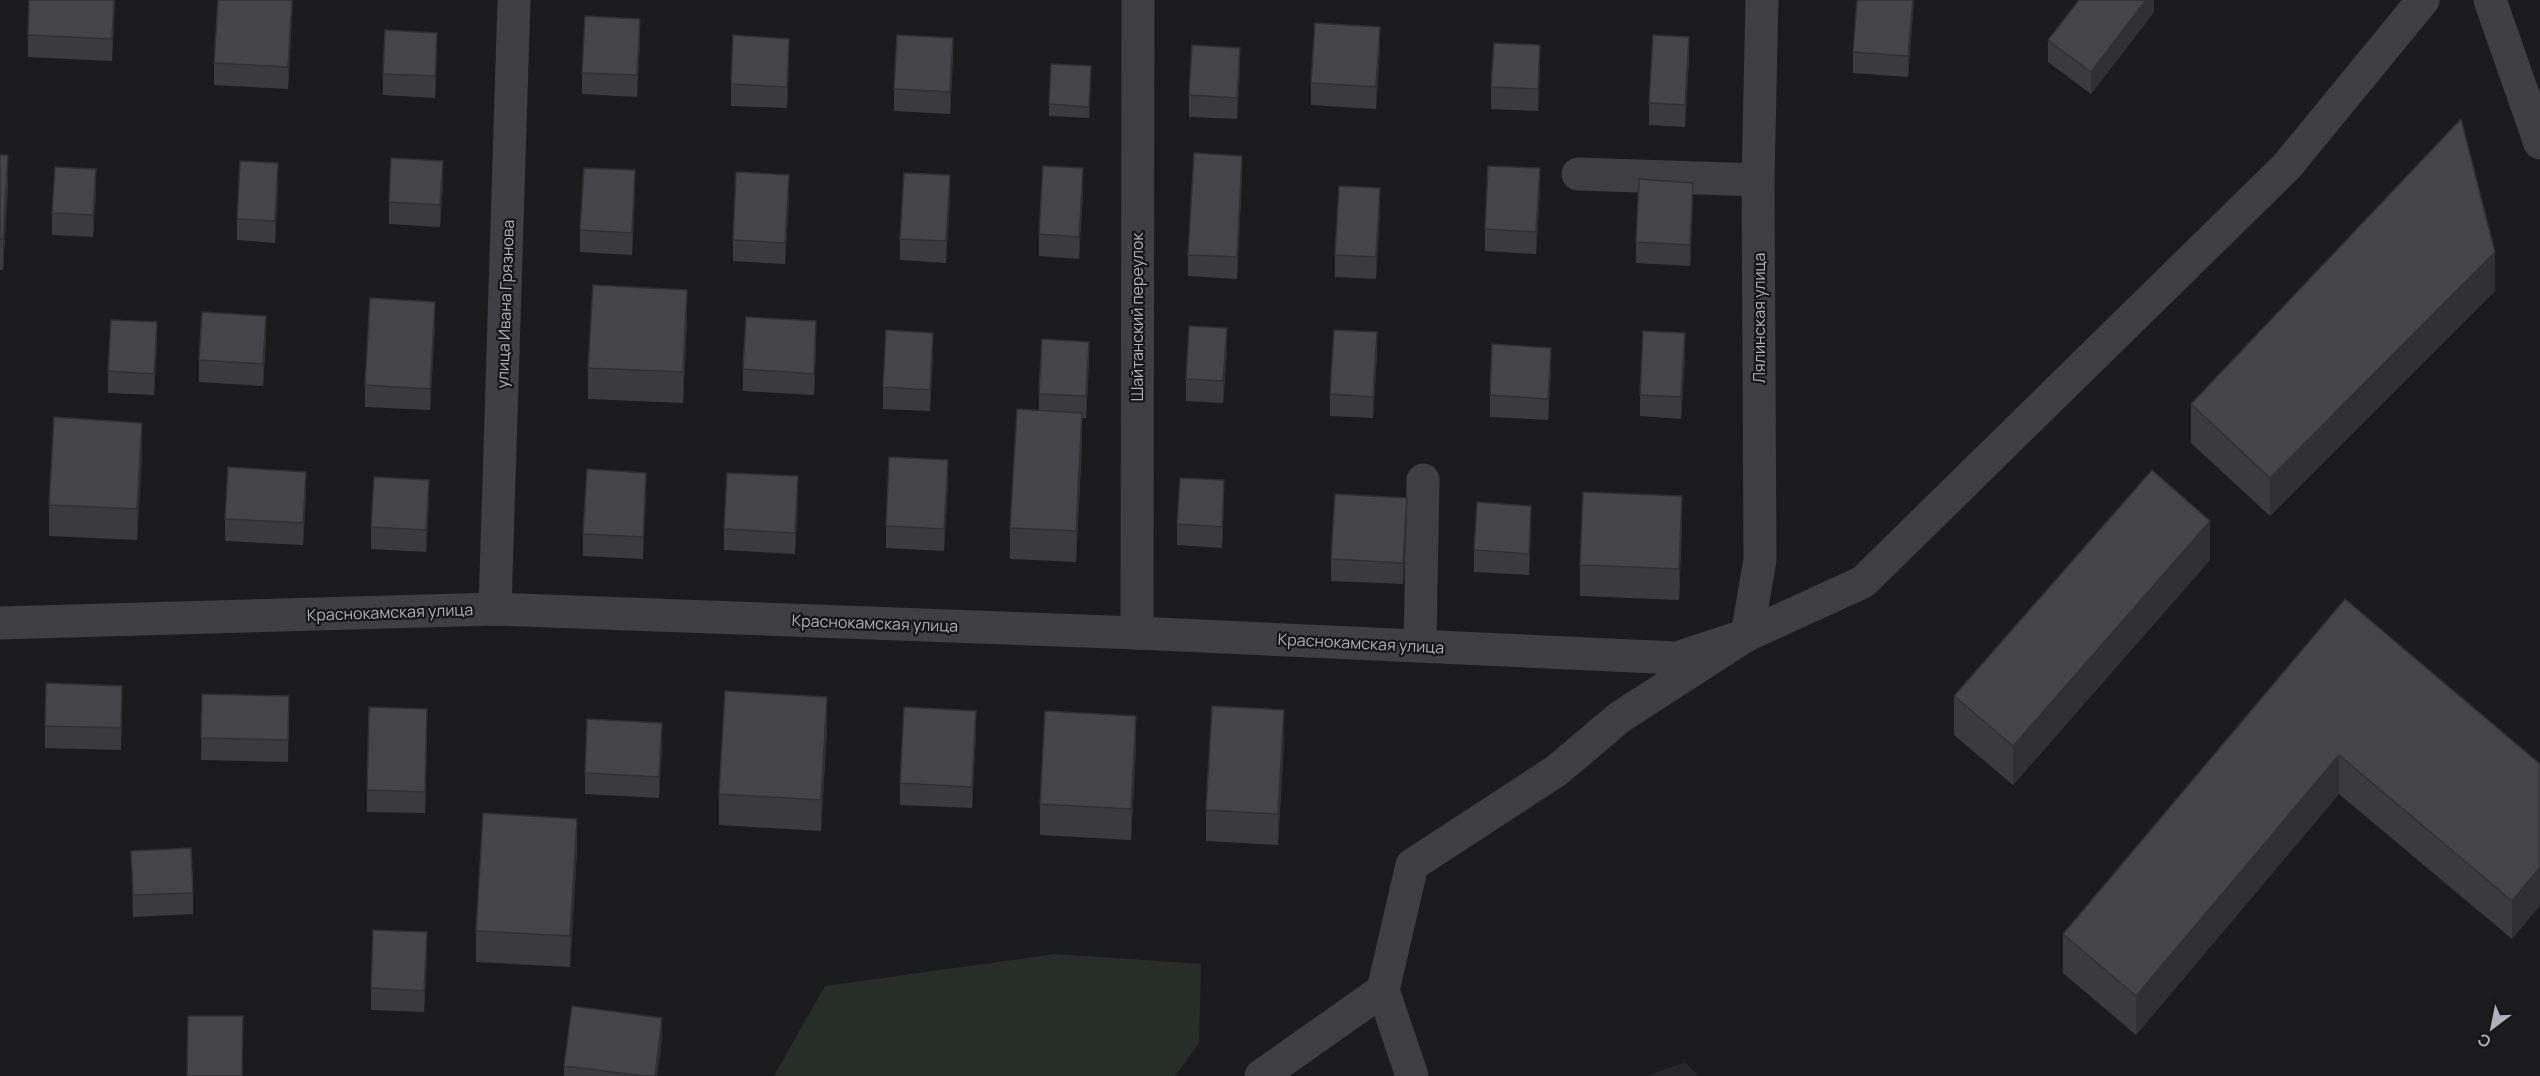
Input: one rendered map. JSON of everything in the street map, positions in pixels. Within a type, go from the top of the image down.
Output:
[{"type":"street","name":"улица Ивана Грязнова","points":[[495,609],[514,0]]},
{"type":"street","name":"Шайтанский переулок","points":[[1137,633],[1138,0]]},
{"type":"street","name":"Лялинская улица","points":[[1747,634],[1760,560],[1758,180],[1762,0]]},
{"type":"street","points":[[1412,1076],[1383,990],[1412,865],[1556,771],[1620,717],[1747,634],[1863,582],[2287,166],[2423,0]]},
{"type":"street","points":[[2490,0],[2540,143]]},
{"type":"street","points":[[1578,174],[1758,180]]},
{"type":"street","points":[[1419,646],[1423,480]]},
{"type":"street","name":"Краснокамская улица","points":[[0,623],[495,609],[1137,633],[1677,658],[1747,634]]},
{"type":"street","points":[[1261,1076],[1383,990]]},
{"type":"shaded area","points":[[1056,954],[1201,964],[1199,1043],[1175,1076],[774,1076],[825,986]]},
{"type":"shaded area","points":[[1685,1062],[1699,1076],[1647,1076]]},
{"type":"building","points":[[29,0],[114,0],[112,39],[28,35]]},
{"type":"building","points":[[218,0],[292,0],[288,67],[214,63]]},
{"type":"building","points":[[1857,0],[1913,0],[1908,56],[1853,52]]},
{"type":"building","points":[[2079,0],[2146,0],[2091,72],[2048,40]]},
{"type":"building","points":[[585,16],[640,19],[637,75],[582,73]]},
{"type":"building","points":[[1315,23],[1380,27],[1376,87],[1311,83]]},
{"type":"building","points":[[385,30],[437,33],[435,76],[383,74]]},
{"type":"building","points":[[733,35],[789,39],[787,87],[731,84]]},
{"type":"building","points":[[897,35],[953,38],[950,92],[894,89]]},
{"type":"building","points":[[1653,35],[1689,37],[1685,105],[1649,103]]},
{"type":"building","points":[[1494,43],[1540,45],[1538,89],[1491,87]]},
{"type":"building","points":[[1192,45],[1240,48],[1237,98],[1189,95]]},
{"type":"building","points":[[1051,64],[1091,66],[1089,107],[1049,104]]},
{"type":"building","points":[[2461,119],[2495,252],[2270,478],[2191,404]]},
{"type":"building","points":[[1194,153],[1242,156],[1237,257],[1188,255]]},
{"type":"building","points":[[0,155],[8,155],[3,239],[0,239]]},
{"type":"building","points":[[391,158],[443,161],[440,205],[389,202]]},
{"type":"building","points":[[240,161],[278,163],[275,221],[237,219]]},
{"type":"building","points":[[1043,166],[1083,168],[1079,237],[1039,234]]},
{"type":"building","points":[[1488,166],[1540,168],[1536,232],[1485,229]]},
{"type":"building","points":[[55,167],[96,169],[93,215],[52,213]]},
{"type":"building","points":[[584,168],[635,170],[632,233],[580,230]]},
{"type":"building","points":[[736,172],[789,175],[785,243],[733,240]]},
{"type":"building","points":[[904,173],[950,175],[946,241],[900,239]]},
{"type":"building","points":[[1639,179],[1693,183],[1690,245],[1636,242]]},
{"type":"building","points":[[1339,186],[1380,188],[1376,257],[1335,255]]},
{"type":"building","points":[[593,285],[687,290],[683,372],[588,368]]},
{"type":"building","points":[[370,298],[435,302],[430,389],[365,385]]},
{"type":"building","points":[[202,312],[266,316],[263,364],[199,360]]},
{"type":"building","points":[[746,317],[816,321],[814,374],[743,369]]},
{"type":"building","points":[[111,320],[157,322],[154,374],[108,371]]},
{"type":"building","points":[[1189,326],[1227,328],[1223,381],[1186,379]]},
{"type":"building","points":[[886,330],[933,333],[930,390],[883,387]]},
{"type":"building","points":[[1334,330],[1377,332],[1373,397],[1330,394]]},
{"type":"building","points":[[1643,331],[1685,333],[1681,397],[1640,395]]},
{"type":"building","points":[[1042,339],[1089,342],[1086,396],[1039,394]]},
{"type":"building","points":[[1492,344],[1551,348],[1548,399],[1490,395]]},
{"type":"building","points":[[1017,409],[1082,413],[1076,531],[1010,528]]},
{"type":"building","points":[[54,417],[142,423],[137,509],[49,505]]},
{"type":"building","points":[[889,457],[948,460],[944,529],[886,526]]},
{"type":"building","points":[[228,467],[306,472],[303,523],[225,519]]},
{"type":"building","points":[[587,469],[646,473],[643,537],[583,534]]},
{"type":"building","points":[[2152,470],[2210,521],[2013,746],[1954,696]]},
{"type":"building","points":[[727,473],[798,476],[795,533],[724,529]]},
{"type":"building","points":[[374,477],[429,480],[426,530],[371,527]]},
{"type":"building","points":[[1180,478],[1224,480],[1222,527],[1177,524]]},
{"type":"building","points":[[1583,492],[1682,496],[1679,569],[1580,565]]},
{"type":"building","points":[[1335,494],[1407,498],[1403,563],[1331,559]]},
{"type":"building","points":[[1477,502],[1531,506],[1529,554],[1474,550]]},
{"type":"building","points":[[2345,599],[2540,764],[2540,867],[2512,901],[2339,755],[2136,996],[2063,934]]},
{"type":"building","points":[[46,683],[122,686],[121,728],[45,726]]},
{"type":"building","points":[[725,691],[827,697],[821,800],[719,794]]},
{"type":"building","points":[[202,694],[289,696],[288,740],[201,738]]},
{"type":"building","points":[[1212,706],[1284,710],[1278,814],[1206,810]]},
{"type":"building","points":[[369,707],[427,709],[425,792],[367,790]]},
{"type":"building","points":[[904,707],[976,711],[972,787],[900,783]]},
{"type":"building","points":[[1045,711],[1136,716],[1131,809],[1040,804]]},
{"type":"building","points":[[587,719],[662,723],[659,777],[585,773]]},
{"type":"building","points":[[483,813],[577,819],[570,936],[476,931]]},
{"type":"building","points":[[191,848],[193,893],[133,895],[131,851]]},
{"type":"building","points":[[373,930],[427,932],[424,991],[371,988]]},
{"type":"building","points":[[572,1006],[662,1018],[655,1076],[564,1066]]},
{"type":"building","points":[[188,1016],[243,1016],[242,1076],[187,1076]]}]
